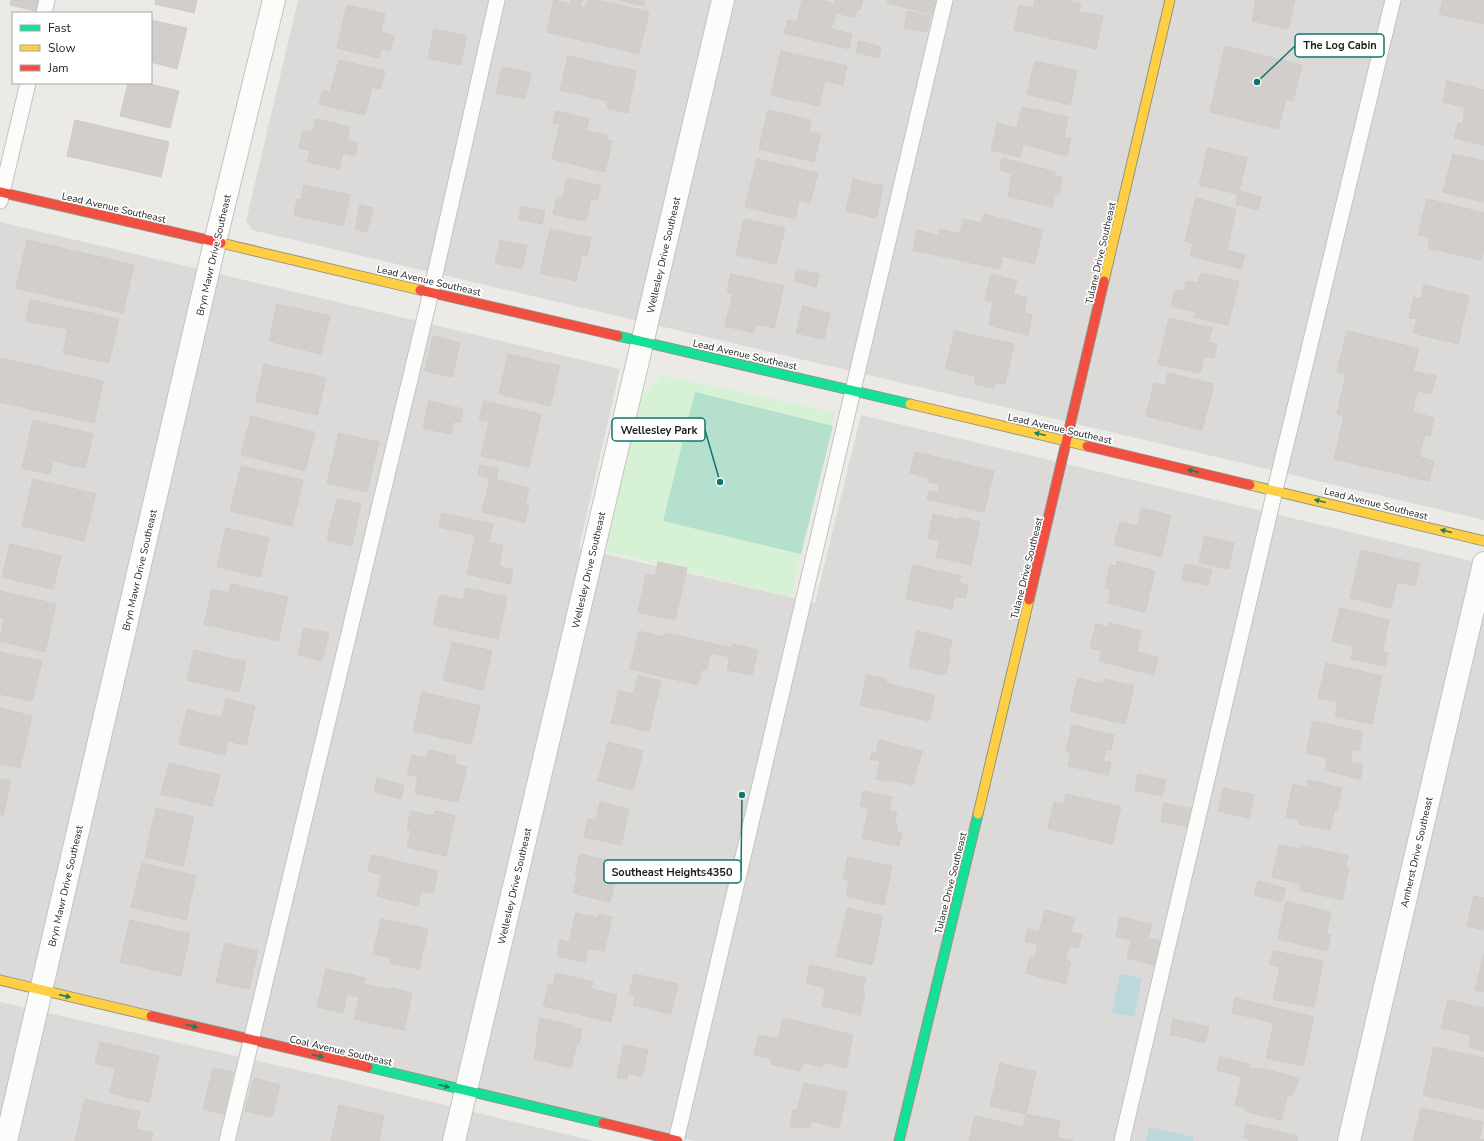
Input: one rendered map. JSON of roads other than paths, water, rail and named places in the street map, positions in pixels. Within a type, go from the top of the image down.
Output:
[{"type":"main road","name":"Tulane Drive Southeast","points":[[899,1141],[1067,441],[1170,0]]},
{"type":"main road","name":"Lead Avenue Southeast","points":[[1,195],[215,242],[642,341],[1275,490],[1484,541]]},
{"type":"main road","name":"Coal Avenue Southeast","points":[[0,980],[677,1141]]},
{"type":"street","name":"Bryn Mawr Drive Southeast","points":[[6,1141],[215,242],[274,0]]},
{"type":"street","name":"Wellesley Drive Southeast","points":[[454,1141],[723,0]]},
{"type":"street","name":"Amherst Drive Southeast","points":[[1349,1141],[1484,564]]},
{"type":"lane","points":[[44,12],[47,0]]},
{"type":"lane","points":[[227,1141],[250,1040],[431,292],[497,0]]},
{"type":"lane","points":[[677,1141],[944,0]]},
{"type":"lane","points":[[1122,1141],[1275,490],[1393,0]]},
{"type":"lane","points":[[1,195],[28,84]]},
{"type":"water","points":[[1120,974],[1142,978],[1134,1017],[1112,1012]]},
{"type":"water","points":[[1149,1127],[1194,1137],[1193,1141],[1146,1141]]},
{"type":"place","name":"The Log Cabin","points":[[1257,82]]},
{"type":"place","name":"Wellesley Park","points":[[720,482]]},
{"type":"place","name":"Southeast Heights4350","points":[[742,795]]}]
